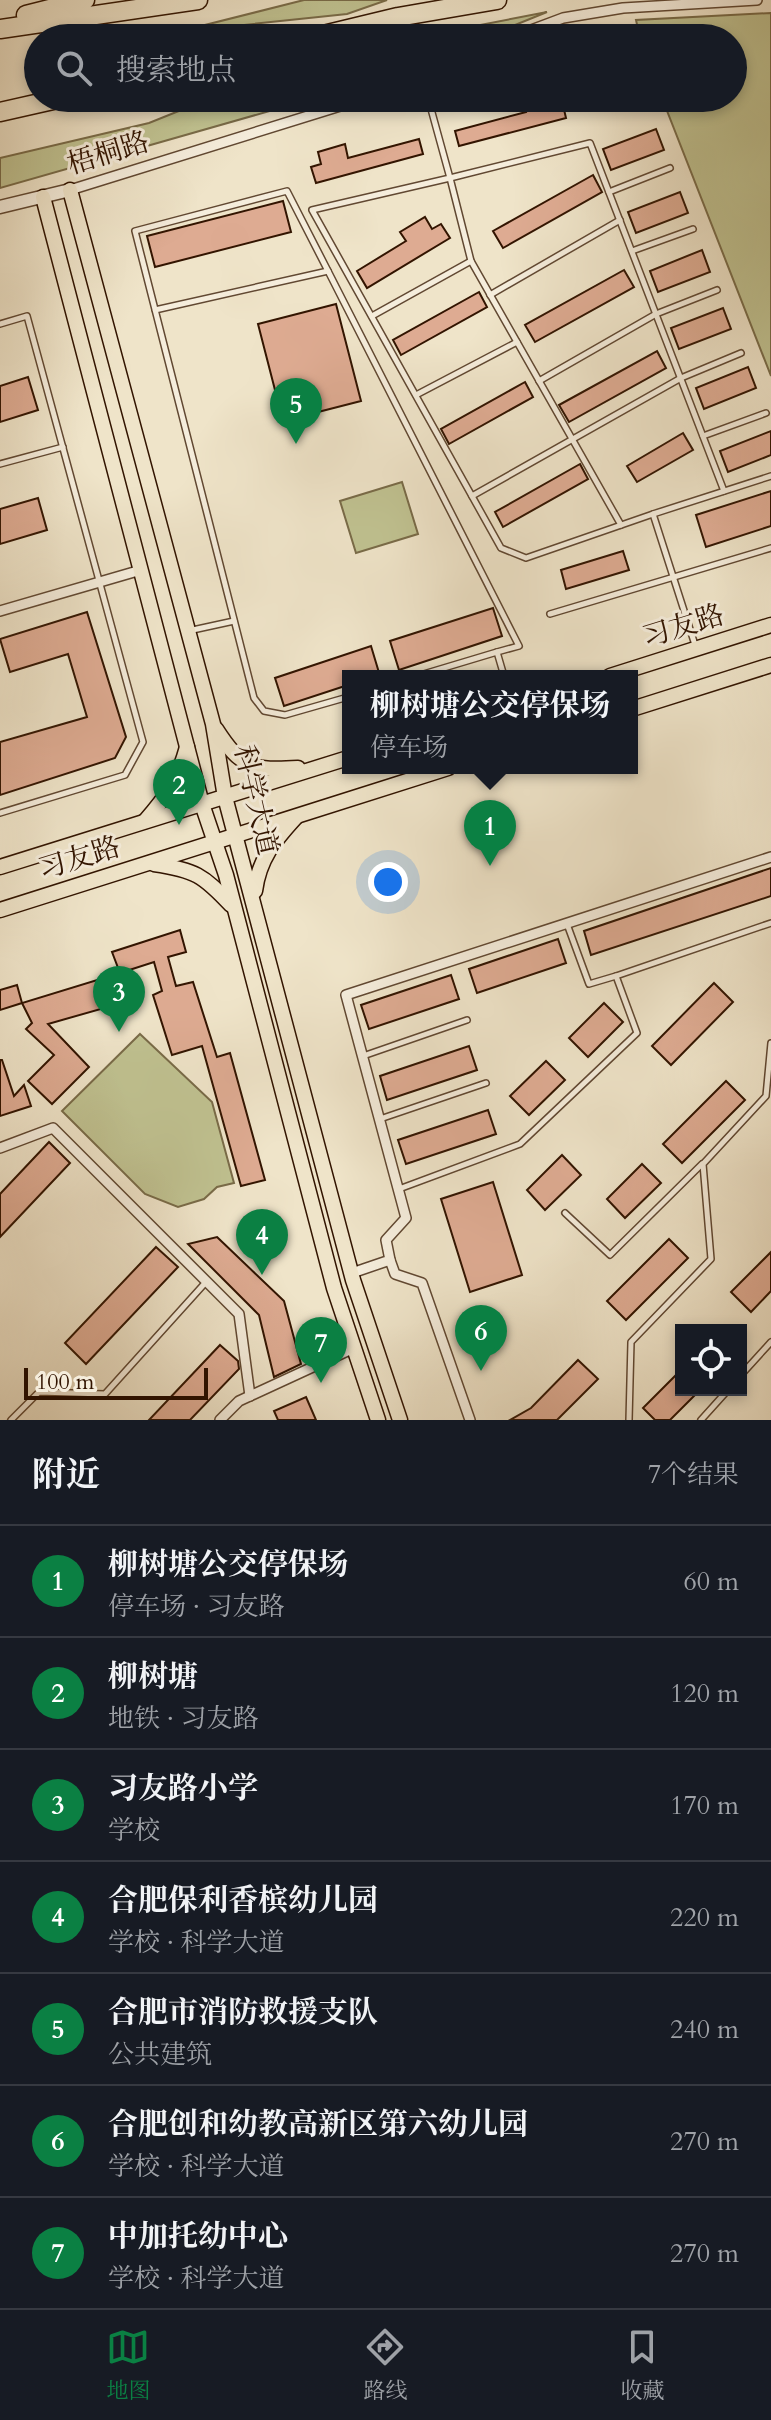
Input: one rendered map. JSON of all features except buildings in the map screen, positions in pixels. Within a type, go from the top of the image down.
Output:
[{"type":"highway","points":[[0,21],[85,0]]},
{"type":"highway","points":[[34,24],[198,0]]},
{"type":"highway","points":[[398,17],[444,0]]},
{"type":"highway","points":[[369,24],[497,0]]},
{"type":"highway","points":[[0,29],[24,25]]},
{"type":"highway","points":[[0,112],[24,107]]},
{"type":"main road","name":"科学大道","points":[[70,190],[213,724],[225,797],[352,1273],[400,1420]]},
{"type":"main road","name":"科学大道","points":[[43,197],[202,804],[235,909],[330,1274],[378,1420]]},
{"type":"main road","name":"习友路","points":[[629,670],[771,625]]},
{"type":"main road","points":[[638,707],[771,665]]},
{"type":"main road","points":[[213,724],[232,753],[242,761],[268,770],[318,767]]},
{"type":"main road","points":[[144,822],[169,793],[180,774],[187,747]]},
{"type":"main road","name":"习友路","points":[[0,867],[342,760]]},
{"type":"main road","name":"习友路","points":[[0,910],[429,774]]},
{"type":"main road","points":[[254,900],[258,870],[271,844],[296,817]]},
{"type":"main road","points":[[150,863],[189,869],[215,888],[235,909]]},
{"type":"street","points":[[547,24],[563,18],[623,8],[757,0]]},
{"type":"street","name":"梧桐路","points":[[0,207],[70,190],[321,112]]},
{"type":"street","points":[[0,611],[141,570]]},
{"type":"street","points":[[470,1420],[422,1283],[395,1274],[390,1260],[386,1240],[406,1218],[346,995],[771,857]]},
{"type":"street","points":[[0,1148],[53,1128],[239,1314],[250,1396]]},
{"type":"street","points":[[352,1273],[390,1260]]},
{"type":"street","points":[[220,1420],[239,1401],[354,1348]]},
{"type":"lane","points":[[432,112],[471,261],[621,525]]},
{"type":"lane","points":[[724,491],[590,143],[312,210],[501,548],[526,558],[771,476]]},
{"type":"lane","points":[[609,192],[670,168]]},
{"type":"lane","points":[[342,699],[285,715],[264,711],[254,698],[135,231],[287,191],[519,646],[437,670]]},
{"type":"lane","points":[[490,295],[620,220]]},
{"type":"lane","points":[[632,251],[693,229]]},
{"type":"lane","points":[[372,316],[471,261]]},
{"type":"lane","points":[[155,310],[328,271]]},
{"type":"lane","points":[[539,381],[656,314],[717,290]]},
{"type":"lane","points":[[0,324],[27,316],[143,742],[125,775],[0,813]]},
{"type":"lane","points":[[416,395],[517,342]]},
{"type":"lane","points":[[472,496],[681,378],[741,353]]},
{"type":"lane","points":[[703,436],[766,413]]},
{"type":"lane","points":[[0,464],[63,447]]},
{"type":"lane","points":[[653,514],[697,649]]},
{"type":"lane","points":[[550,614],[771,548]]},
{"type":"lane","points":[[188,631],[234,621]]},
{"type":"lane","points":[[497,652],[502,670]]},
{"type":"lane","points":[[567,924],[589,984],[771,923]]},
{"type":"lane","points":[[398,1189],[520,1144],[637,1033],[616,976]]},
{"type":"lane","points":[[362,1057],[467,1020]]},
{"type":"lane","points":[[565,1213],[610,1255],[703,1164],[766,1096],[771,1043]]},
{"type":"lane","points":[[379,1119],[486,1083]]},
{"type":"lane","points":[[629,1420],[631,1342],[711,1259],[703,1164]]},
{"type":"lane","points":[[11,1420],[39,1392],[105,1394],[207,1282]]},
{"type":"lane","points":[[747,1368],[771,1342]]},
{"type":"lane","points":[[701,1420],[723,1396]]},
{"type":"green space","points":[[304,0],[387,0],[347,14],[253,24],[209,24]]},
{"type":"green space","points":[[547,12],[517,24],[485,24]]},
{"type":"green space","points":[[771,13],[771,376],[667,112],[747,112],[747,24],[637,24],[636,20]]},
{"type":"green space","points":[[176,112],[266,112],[0,188],[0,158],[149,123]]},
{"type":"green space","points":[[402,482],[418,534],[356,553],[340,501]]},
{"type":"green space","points":[[140,1034],[212,1102],[234,1183],[217,1187],[204,1199],[178,1207],[145,1194],[62,1111]]},
{"type":"place","name":"合肥市消防救援支队","points":[[296,444]]},
{"type":"place","name":"柳树塘","points":[[179,825]]},
{"type":"place","name":"柳树塘公交停保场","points":[[490,866]]},
{"type":"place","name":"习友路小学","points":[[119,1032]]},
{"type":"place","name":"合肥保利香槟幼儿园","points":[[262,1275]]},
{"type":"place","name":"合肥创和幼教高新区第六幼儿园","points":[[481,1371]]},
{"type":"place","name":"中加托幼中心","points":[[321,1383]]}]
